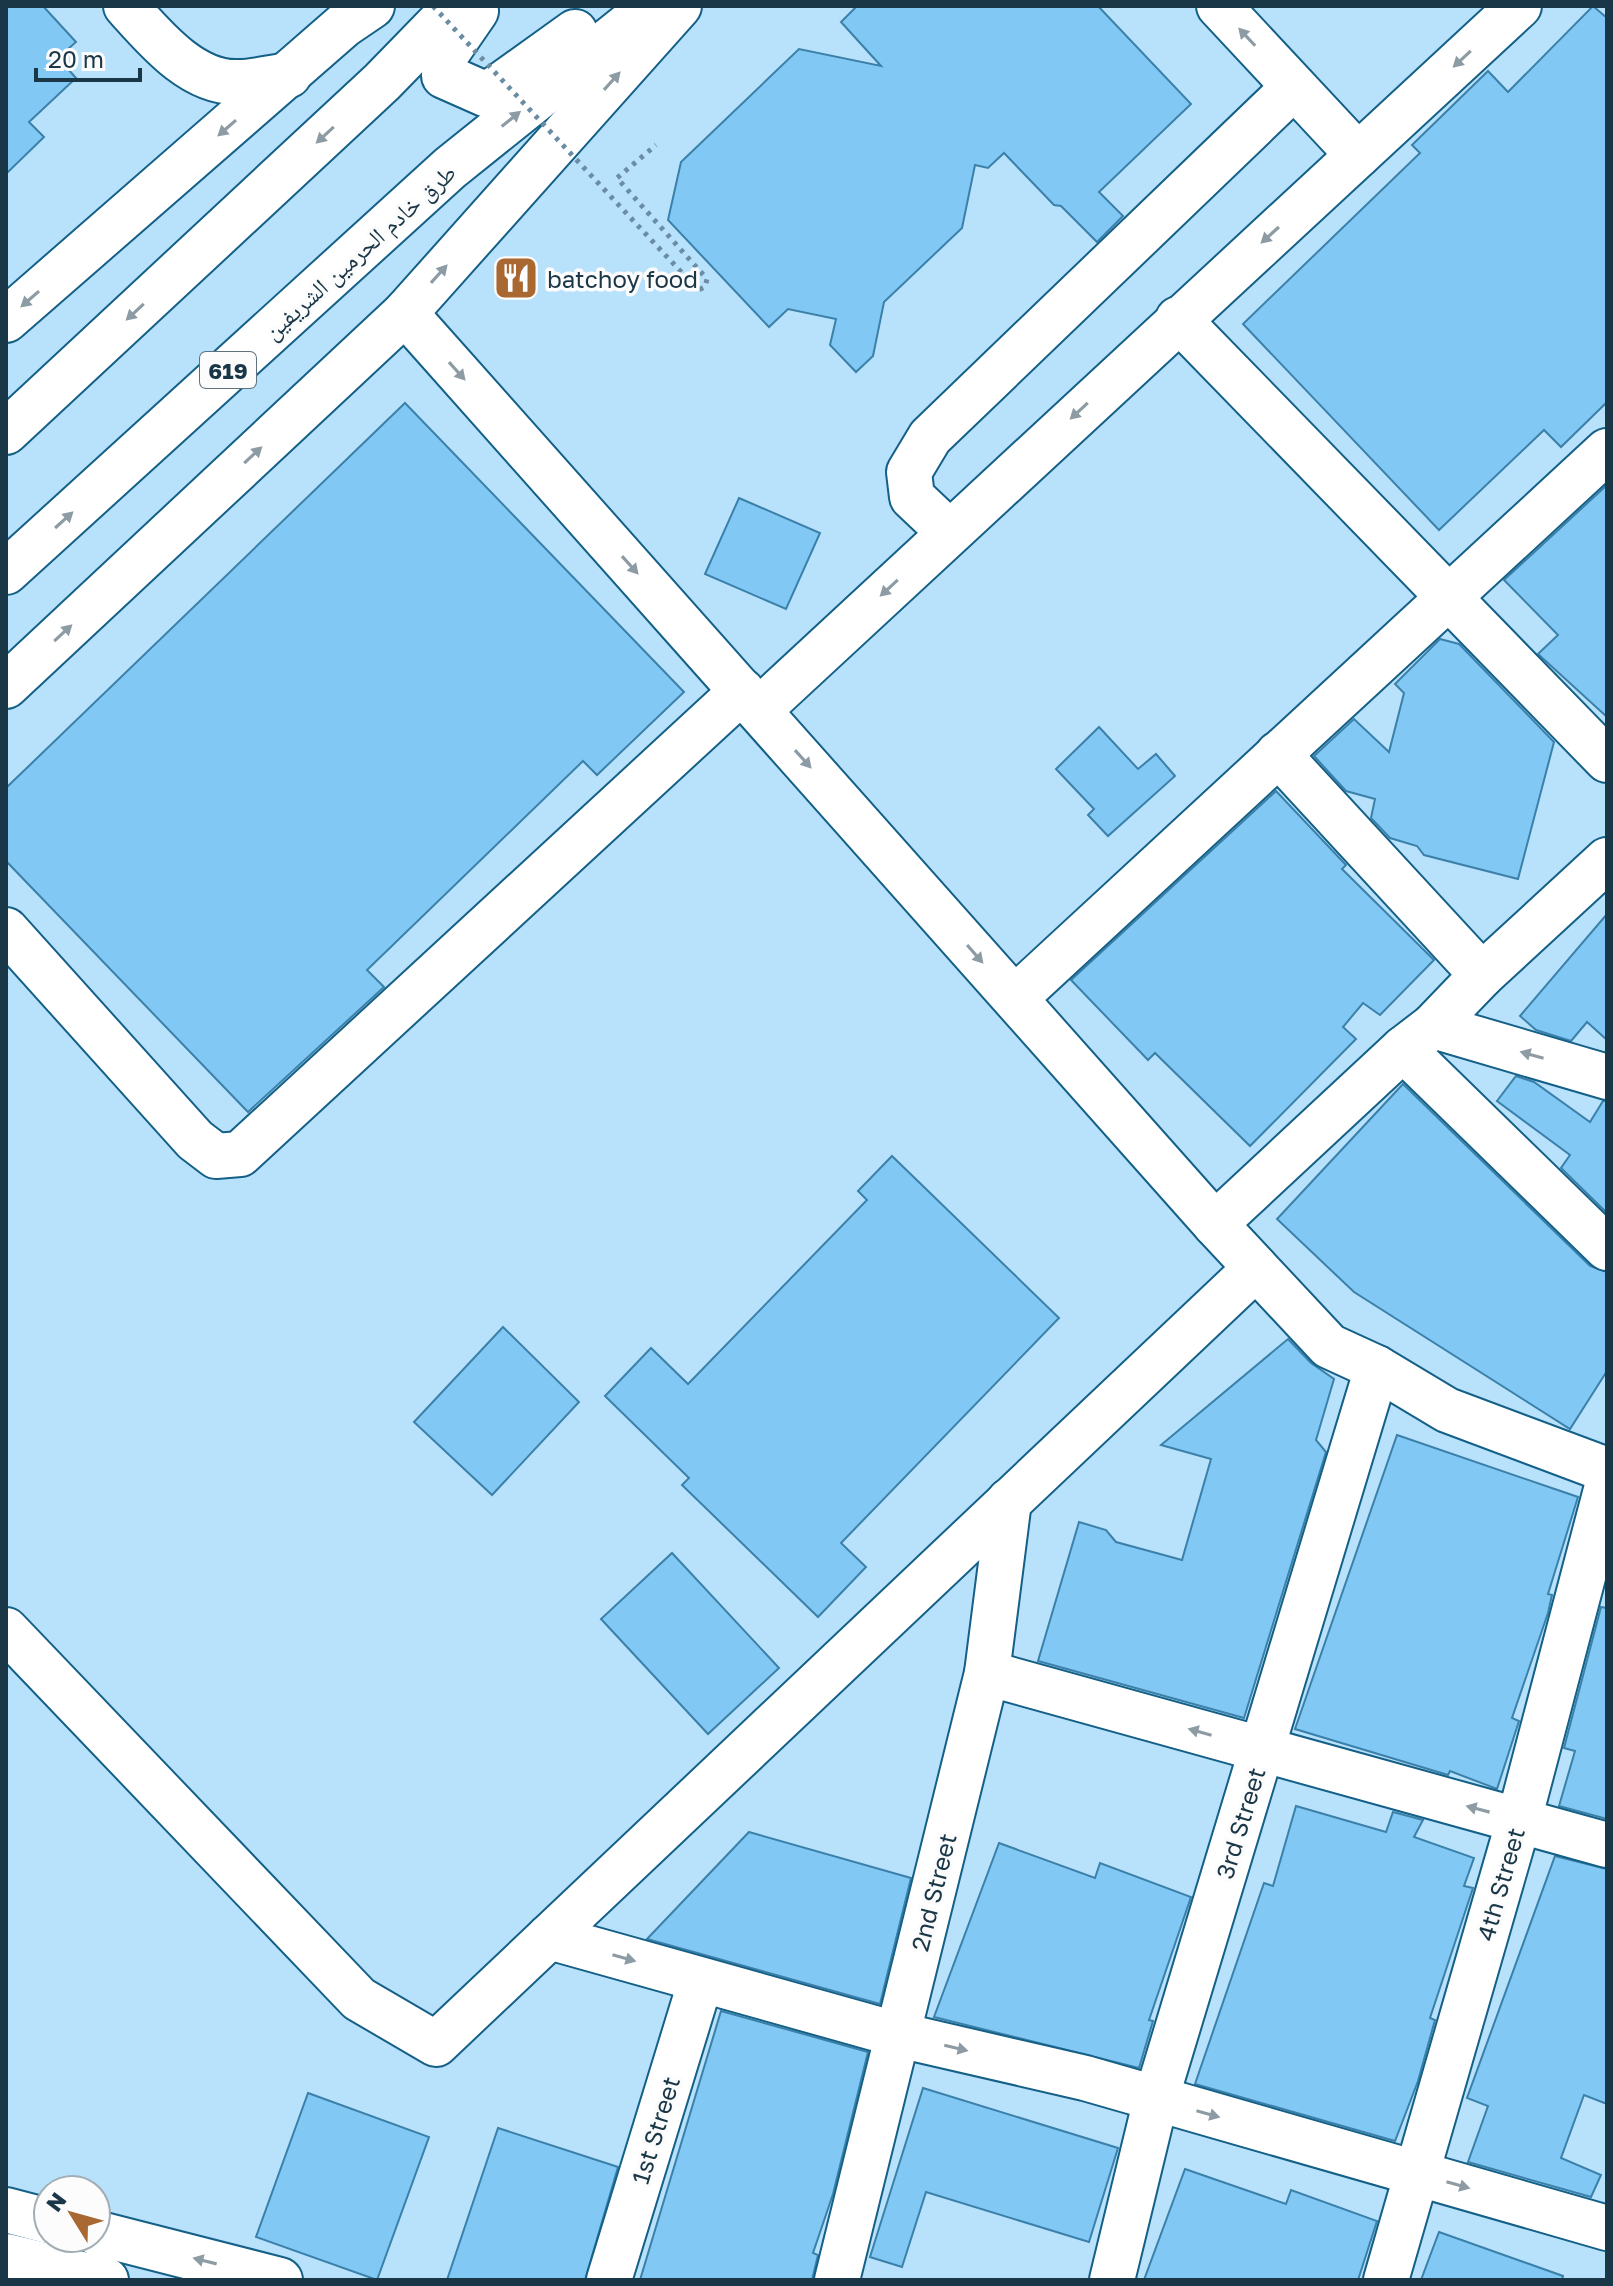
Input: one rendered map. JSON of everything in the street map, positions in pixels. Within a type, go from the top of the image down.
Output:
[{"type":"main road","points":[[126,6],[161,44],[185,63],[215,79],[237,83],[289,75]]},
{"type":"main road","points":[[6,320],[372,6]]},
{"type":"main road","points":[[6,432],[382,82],[456,6]]},
{"type":"main road","points":[[481,6],[445,56],[444,76],[487,95],[611,6]]},
{"type":"main road","name":"طرق خادم الحرمين الشريفين","points":[[6,572],[450,168],[652,6]]},
{"type":"main road","points":[[6,686],[405,313],[679,6]]},
{"type":"main road","points":[[1219,6],[1358,155]]},
{"type":"main road","points":[[6,930],[195,1140],[216,1156],[240,1154],[750,700],[949,532],[1519,6]]},
{"type":"main road","points":[[949,532],[912,497],[909,472],[930,437],[1294,87]]},
{"type":"main road","points":[[405,313],[1215,1224],[1329,1346],[1377,1368],[1447,1410],[1607,1470]]},
{"type":"main road","points":[[1178,319],[1607,760]]},
{"type":"main road","points":[[1015,998],[1607,451]]},
{"type":"main road","points":[[1278,754],[1482,975]]},
{"type":"main road","points":[[1215,1224],[1607,860]]},
{"type":"main road","points":[[1418,1038],[1607,1077]]},
{"type":"main road","points":[[1418,1038],[1607,1248]]},
{"type":"main road","points":[[6,1630],[359,1999],[436,2044],[1256,1268]]},
{"type":"main road","name":"3rd Street","points":[[1112,2280],[1156,2099],[1377,1368]]},
{"type":"main road","name":"4th Street","points":[[1386,2280],[1519,1820],[1607,1486]]},
{"type":"main road","name":"2nd Street","points":[[837,2280],[987,1673],[1009,1501]]},
{"type":"main road","points":[[987,1673],[1607,1845]]},
{"type":"main road","points":[[549,1937],[899,2035],[1085,2078],[1607,2228]]},
{"type":"main road","name":"1st Street","points":[[609,2280],[701,1980]]},
{"type":"main road","points":[[6,2210],[32,2217]]},
{"type":"main road","points":[[112,2237],[280,2280]]},
{"type":"main road","points":[[6,2256],[106,2280]]},
{"type":"path","points":[[433,6],[698,290],[705,287],[707,279],[617,178],[656,145]]},
{"type":"building","points":[[6,6],[43,6],[76,42],[58,58],[76,78],[29,122],[44,137],[6,174]]},
{"type":"building","points":[[857,6],[1098,6],[1191,104],[1099,192],[1123,216],[1097,242],[1061,206],[1054,205],[1004,153],[988,168],[975,165],[962,228],[884,302],[873,356],[856,372],[830,345],[836,319],[788,309],[769,327],[668,220],[681,162],[799,49],[881,66],[841,22]]},
{"type":"building","points":[[1593,6],[1607,18],[1607,402],[1561,447],[1544,430],[1439,530],[1243,324],[1420,153],[1412,145],[1488,71],[1508,92]]},
{"type":"building","points":[[405,403],[684,692],[597,775],[583,761],[367,970],[384,987],[248,1112],[6,861],[6,788]]},
{"type":"building","points":[[1607,485],[1607,717],[1538,654],[1558,635],[1504,580]]},
{"type":"building","points":[[739,498],[820,533],[786,609],[705,574]]},
{"type":"building","points":[[1440,639],[1459,644],[1554,742],[1518,879],[1424,855],[1417,846],[1390,838],[1371,818],[1375,799],[1346,791],[1314,756],[1354,719],[1389,752],[1404,693],[1395,684]]},
{"type":"building","points":[[1099,727],[1138,769],[1156,754],[1175,776],[1108,836],[1088,815],[1094,809],[1056,769]]},
{"type":"building","points":[[1276,791],[1346,865],[1342,869],[1434,960],[1380,1015],[1363,1003],[1343,1027],[1356,1039],[1250,1146],[1155,1053],[1148,1060],[1071,980]]},
{"type":"building","points":[[1607,914],[1607,1040],[1587,1022],[1571,1041],[1536,1030],[1520,1016]]},
{"type":"building","points":[[1516,1076],[1534,1082],[1590,1122],[1603,1101],[1607,1101],[1607,1213],[1561,1168],[1570,1155],[1497,1101]]},
{"type":"building","points":[[1403,1084],[1590,1266],[1607,1272],[1607,1371],[1570,1429],[1354,1292],[1277,1219]]},
{"type":"building","points":[[892,1156],[1059,1318],[841,1543],[866,1567],[818,1617],[682,1485],[689,1478],[605,1396],[651,1348],[688,1384],[867,1200],[858,1191]]},
{"type":"building","points":[[503,1327],[579,1402],[492,1495],[414,1422]]},
{"type":"building","points":[[1288,1339],[1311,1363],[1334,1379],[1316,1440],[1326,1452],[1244,1718],[1038,1661],[1079,1522],[1106,1530],[1116,1542],[1182,1560],[1211,1459],[1161,1445]]},
{"type":"building","points":[[1397,1435],[1578,1497],[1548,1594],[1552,1595],[1548,1613],[1512,1718],[1519,1721],[1497,1789],[1450,1771],[1448,1775],[1295,1729]]},
{"type":"building","points":[[672,1553],[779,1668],[708,1734],[601,1619]]},
{"type":"building","points":[[1601,1607],[1607,1608],[1607,1819],[1559,1806],[1575,1751],[1564,1748]]},
{"type":"building","points":[[1296,1806],[1386,1832],[1393,1812],[1423,1820],[1414,1837],[1474,1858],[1464,1886],[1473,1888],[1430,2018],[1435,2020],[1418,2081],[1395,2141],[1195,2084],[1264,1883],[1273,1886]]},
{"type":"building","points":[[749,1832],[911,1878],[880,2004],[647,1939]]},
{"type":"building","points":[[999,1843],[1095,1878],[1100,1863],[1191,1897],[1149,2020],[1153,2021],[1139,2068],[934,2017]]},
{"type":"building","points":[[1555,1856],[1607,1869],[1607,2104],[1584,2095],[1561,2158],[1601,2175],[1591,2197],[1468,2162],[1488,2106],[1467,2098]]},
{"type":"building","points":[[721,2011],[868,2052],[833,2194],[813,2253],[818,2255],[812,2280],[640,2280]]},
{"type":"building","points":[[923,2088],[1118,2148],[1089,2242],[926,2192],[902,2267],[870,2257]]},
{"type":"building","points":[[308,2093],[429,2137],[377,2280],[256,2237]]},
{"type":"building","points":[[498,2128],[618,2167],[585,2280],[447,2280]]},
{"type":"building","points":[[1185,2169],[1286,2204],[1291,2190],[1377,2221],[1358,2280],[1144,2280]]},
{"type":"building","points":[[1439,2232],[1563,2276],[1562,2280],[1421,2280]]},
{"type":"place","name":"batchoy food","points":[[516,278]]}]
